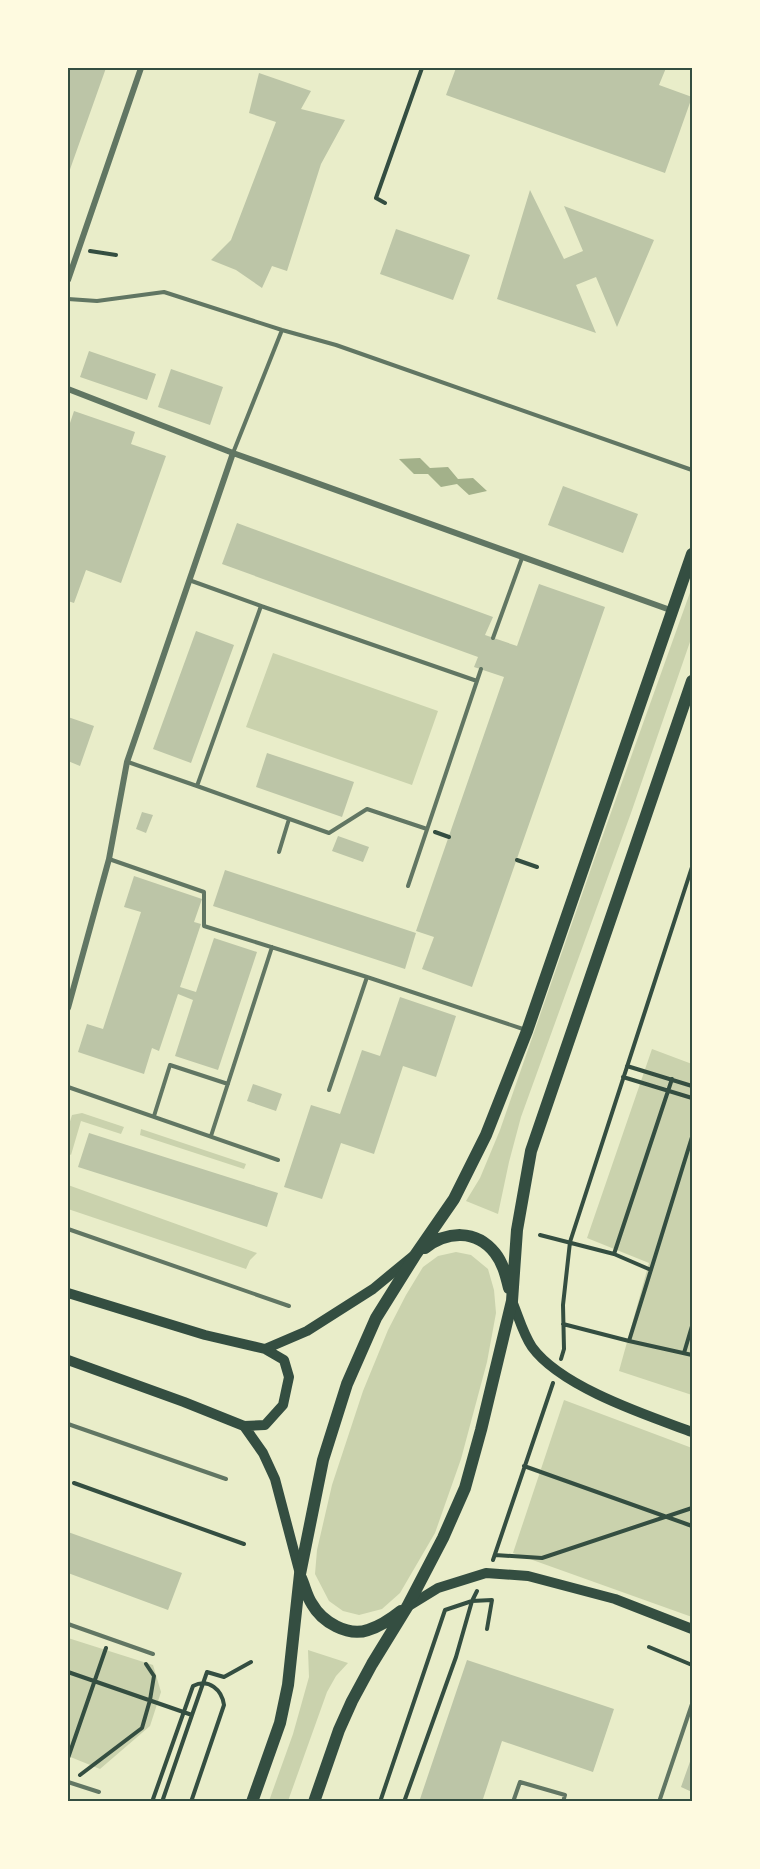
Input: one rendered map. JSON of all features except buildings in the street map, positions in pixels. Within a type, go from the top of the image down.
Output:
[{"type":"main road","points":[[252,1802],[280,1723],[288,1684],[300,1574],[323,1460],[347,1384],[376,1318],[416,1254],[454,1200],[486,1136],[527,1031],[693,554]]},
{"type":"main road","points":[[314,1802],[352,1701],[407,1607],[443,1539],[465,1488],[482,1430],[512,1301],[517,1230],[531,1151],[693,681]]},
{"type":"main road","points":[[266,1349],[307,1331],[327,1319],[373,1288],[437,1238],[453,1234],[469,1236],[484,1242],[496,1253],[504,1269],[512,1301],[531,1347],[557,1372],[629,1408],[693,1432]]},
{"type":"main road","points":[[68,1293],[205,1335],[266,1349],[284,1360],[289,1377],[283,1406],[265,1425],[244,1426],[68,1360]]},
{"type":"main road","points":[[244,1426],[263,1453],[275,1479],[300,1574],[312,1604],[323,1618],[345,1629],[366,1631],[385,1623],[438,1588],[486,1573],[528,1576],[552,1581],[615,1599],[693,1629]]},
{"type":"street","points":[[68,280],[141,68]]},
{"type":"street","points":[[68,389],[233,453],[673,611]]},
{"type":"street","points":[[68,1008],[109,859],[127,762],[233,453]]},
{"type":"lane","points":[[68,299],[97,301],[164,292],[336,345],[693,470]]},
{"type":"lane","points":[[233,453],[282,330]]},
{"type":"lane","points":[[492,638],[522,558]]},
{"type":"lane","points":[[189,580],[477,681]]},
{"type":"lane","points":[[196,786],[261,606]]},
{"type":"lane","points":[[408,886],[481,669]]},
{"type":"lane","points":[[127,762],[329,833],[367,809],[427,829]]},
{"type":"lane","points":[[279,852],[289,819]]},
{"type":"lane","points":[[109,859],[204,892],[204,926],[367,977],[527,1031]]},
{"type":"lane","points":[[211,1136],[272,947]]},
{"type":"lane","points":[[329,1090],[367,977]]},
{"type":"lane","points":[[154,1116],[170,1065],[228,1084]]},
{"type":"lane","points":[[68,1087],[278,1160]]},
{"type":"lane","points":[[68,1229],[289,1306]]},
{"type":"lane","points":[[68,1424],[226,1479]]},
{"type":"lane","points":[[68,1624],[153,1653]]},
{"type":"lane","points":[[659,1802],[693,1704]]},
{"type":"lane","points":[[69,1782],[99,1792]]},
{"type":"lane","points":[[513,1802],[520,1782],[565,1796],[563,1802]]},
{"type":"path","points":[[385,203],[376,198],[422,68]]},
{"type":"path","points":[[438,833],[449,837]]},
{"type":"path","points":[[517,860],[537,867]]},
{"type":"path","points":[[627,1066],[693,1086]]},
{"type":"path","points":[[623,1077],[693,1098]]},
{"type":"path","points":[[614,1254],[672,1079]]},
{"type":"path","points":[[629,1341],[693,1137]]},
{"type":"path","points":[[540,1235],[614,1254],[651,1269]]},
{"type":"path","points":[[563,1324],[693,1354]]},
{"type":"path","points":[[684,1353],[693,1326]]},
{"type":"path","points":[[524,1466],[693,1526]]},
{"type":"path","points":[[74,1483],[244,1544]]},
{"type":"path","points":[[495,1555],[542,1558],[693,1508]]},
{"type":"path","points":[[405,1802],[456,1657],[472,1601],[492,1600],[487,1629]]},
{"type":"path","points":[[68,1758],[110,1639]]},
{"type":"path","points":[[69,1782],[142,1728],[154,1676],[134,1647]]},
{"type":"path","points":[[649,1647],[693,1665]]},
{"type":"path","points":[[162,1802],[207,1672],[224,1677],[251,1662]]},
{"type":"path","points":[[68,1672],[192,1715]]},
{"type":"path","points":[[152,1802],[193,1686],[202,1683],[219,1690],[224,1706],[191,1802]]},
{"type":"shaded area","points":[[420,458],[430,468],[448,467],[458,479],[473,478],[487,491],[469,495],[457,484],[441,487],[428,474],[414,474],[399,459]]},
{"type":"shaded area","points":[[692,587],[692,636],[631,813],[521,1117],[498,1214],[466,1201],[480,1178],[500,1130]]},
{"type":"shaded area","points":[[273,653],[438,711],[412,785],[246,727]]},
{"type":"shaded area","points":[[652,1049],[692,1064],[692,1395],[619,1371],[649,1263],[587,1238]]},
{"type":"shaded area","points":[[82,1113],[124,1127],[121,1134],[81,1121],[71,1155],[68,1153],[68,1128],[72,1115]]},
{"type":"shaded area","points":[[141,1129],[246,1164],[244,1169],[140,1135]]},
{"type":"shaded area","points":[[68,1185],[257,1253],[250,1260],[246,1269],[68,1209]]},
{"type":"shaded area","points":[[456,1252],[471,1255],[488,1269],[494,1290],[496,1313],[487,1362],[461,1459],[435,1533],[400,1593],[382,1609],[359,1615],[343,1611],[329,1601],[315,1574],[317,1550],[332,1485],[363,1391],[388,1330],[406,1295],[423,1267],[438,1256]]},
{"type":"shaded area","points":[[564,1400],[692,1448],[692,1617],[513,1553]]},
{"type":"shaded area","points":[[68,1638],[153,1665],[161,1692],[150,1726],[100,1769],[68,1756]]},
{"type":"shaded area","points":[[308,1650],[348,1663],[336,1676],[327,1692],[288,1801],[269,1801],[293,1734],[309,1677]]}]
